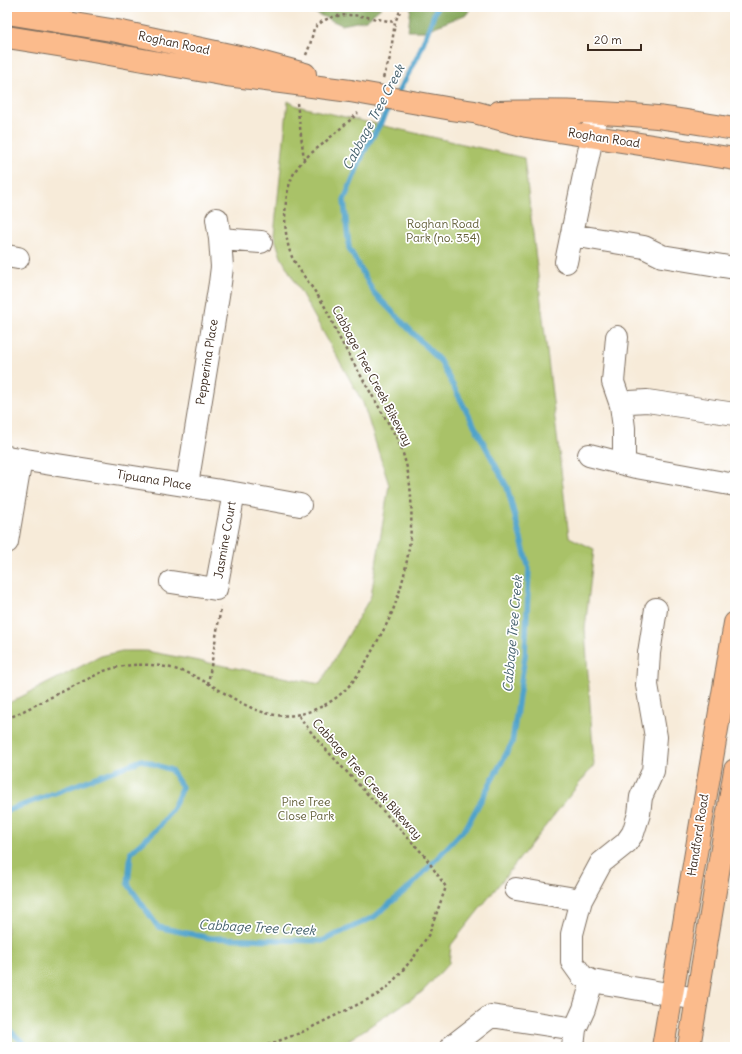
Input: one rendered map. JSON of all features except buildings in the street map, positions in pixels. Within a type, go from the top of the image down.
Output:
[{"type":"main road","name":"Roghan Road","points":[[7,13],[111,30],[252,60],[300,71],[344,90]]},
{"type":"main road","name":"Roghan Road","points":[[7,37],[227,75],[344,90],[463,111],[526,126],[735,159]]},
{"type":"main road","name":"Roghan Road","points":[[463,111],[596,113],[658,117],[735,129]]},
{"type":"main road","name":"Handford Road","points":[[663,1047],[735,622]]},
{"type":"main road","points":[[689,1047],[735,770]]},
{"type":"street","points":[[566,262],[596,113]]},
{"type":"street","name":"Pepperina Place","points":[[187,485],[222,267],[218,229],[261,242]]},
{"type":"street","points":[[572,235],[644,247],[662,256],[735,268]]},
{"type":"street","points":[[617,336],[613,382],[621,405],[624,428],[624,463]]},
{"type":"street","points":[[621,405],[630,402],[647,401],[735,422]]},
{"type":"street","points":[[589,455],[735,485]]},
{"type":"street","points":[[7,542],[14,458]]},
{"type":"street","name":"Tipuana Place","points":[[14,458],[187,485],[300,505]]},
{"type":"street","name":"Jasmine Court","points":[[171,582],[216,589],[234,493]]},
{"type":"street","points":[[656,609],[649,652],[647,685],[656,737],[653,771],[641,797],[639,814],[633,833],[626,843],[601,863],[581,900],[572,934],[572,962],[582,976],[592,981],[697,998]]},
{"type":"street","points":[[516,889],[581,900]]},
{"type":"street","points":[[458,1045],[491,1016],[574,1038],[592,981]]},
{"type":"path","points":[[379,83],[383,78],[390,58],[395,22],[402,7]]},
{"type":"path","points":[[310,45],[314,28],[325,20],[337,16],[357,16],[395,22]]},
{"type":"path","points":[[298,97],[297,106],[304,159]]},
{"type":"path","name":"Cabbage Tree Creek Bikeway","points":[[7,719],[91,677],[119,666],[135,664],[173,669],[191,675],[261,713],[273,716],[298,715],[317,708],[337,697],[355,680],[389,620],[403,582],[410,534],[410,485],[404,456],[396,437],[343,346],[326,309],[292,256],[285,222],[287,194],[290,181],[296,168],[304,159],[360,112]]},
{"type":"path","points":[[208,684],[222,602],[216,589]]},
{"type":"path","name":"Cabbage Tree Creek Bikeway","points":[[262,1047],[300,1033],[378,995],[390,986],[414,957],[429,934],[446,887],[424,855],[318,741],[298,715]]},
{"type":"green space","points":[[305,7],[382,7],[366,20],[342,25],[306,9]]},
{"type":"green space","points":[[411,7],[471,7],[467,14],[424,31],[408,31]]},
{"type":"green space","points":[[288,101],[297,106],[524,158],[569,537],[594,549],[585,629],[594,765],[451,945],[449,963],[422,992],[338,1047],[7,1047],[7,704],[101,656],[122,651],[146,651],[320,684],[371,596],[389,485],[363,403],[281,257],[274,235]]},
{"type":"waterway","name":"Cabbage Tree Creek","points":[[397,94],[418,56],[437,7]]},
{"type":"waterway","name":"Cabbage Tree Creek","points":[[7,811],[142,760],[171,770],[182,787],[174,806],[159,827],[131,852],[128,884],[158,927],[210,938],[322,941],[374,917],[414,883],[467,826],[512,743],[525,656],[529,569],[507,487],[440,361],[374,293],[349,248],[344,200],[364,152],[392,103]]},
{"type":"waterway","name":"Cabbage Tree Creek","points":[[7,1028],[28,1047]]},
{"type":"park label","name":"Roghan Road Park (no. 354)","points":[[443,231]]},
{"type":"park label","name":"Pine Tree Close Park","points":[[306,809]]}]
